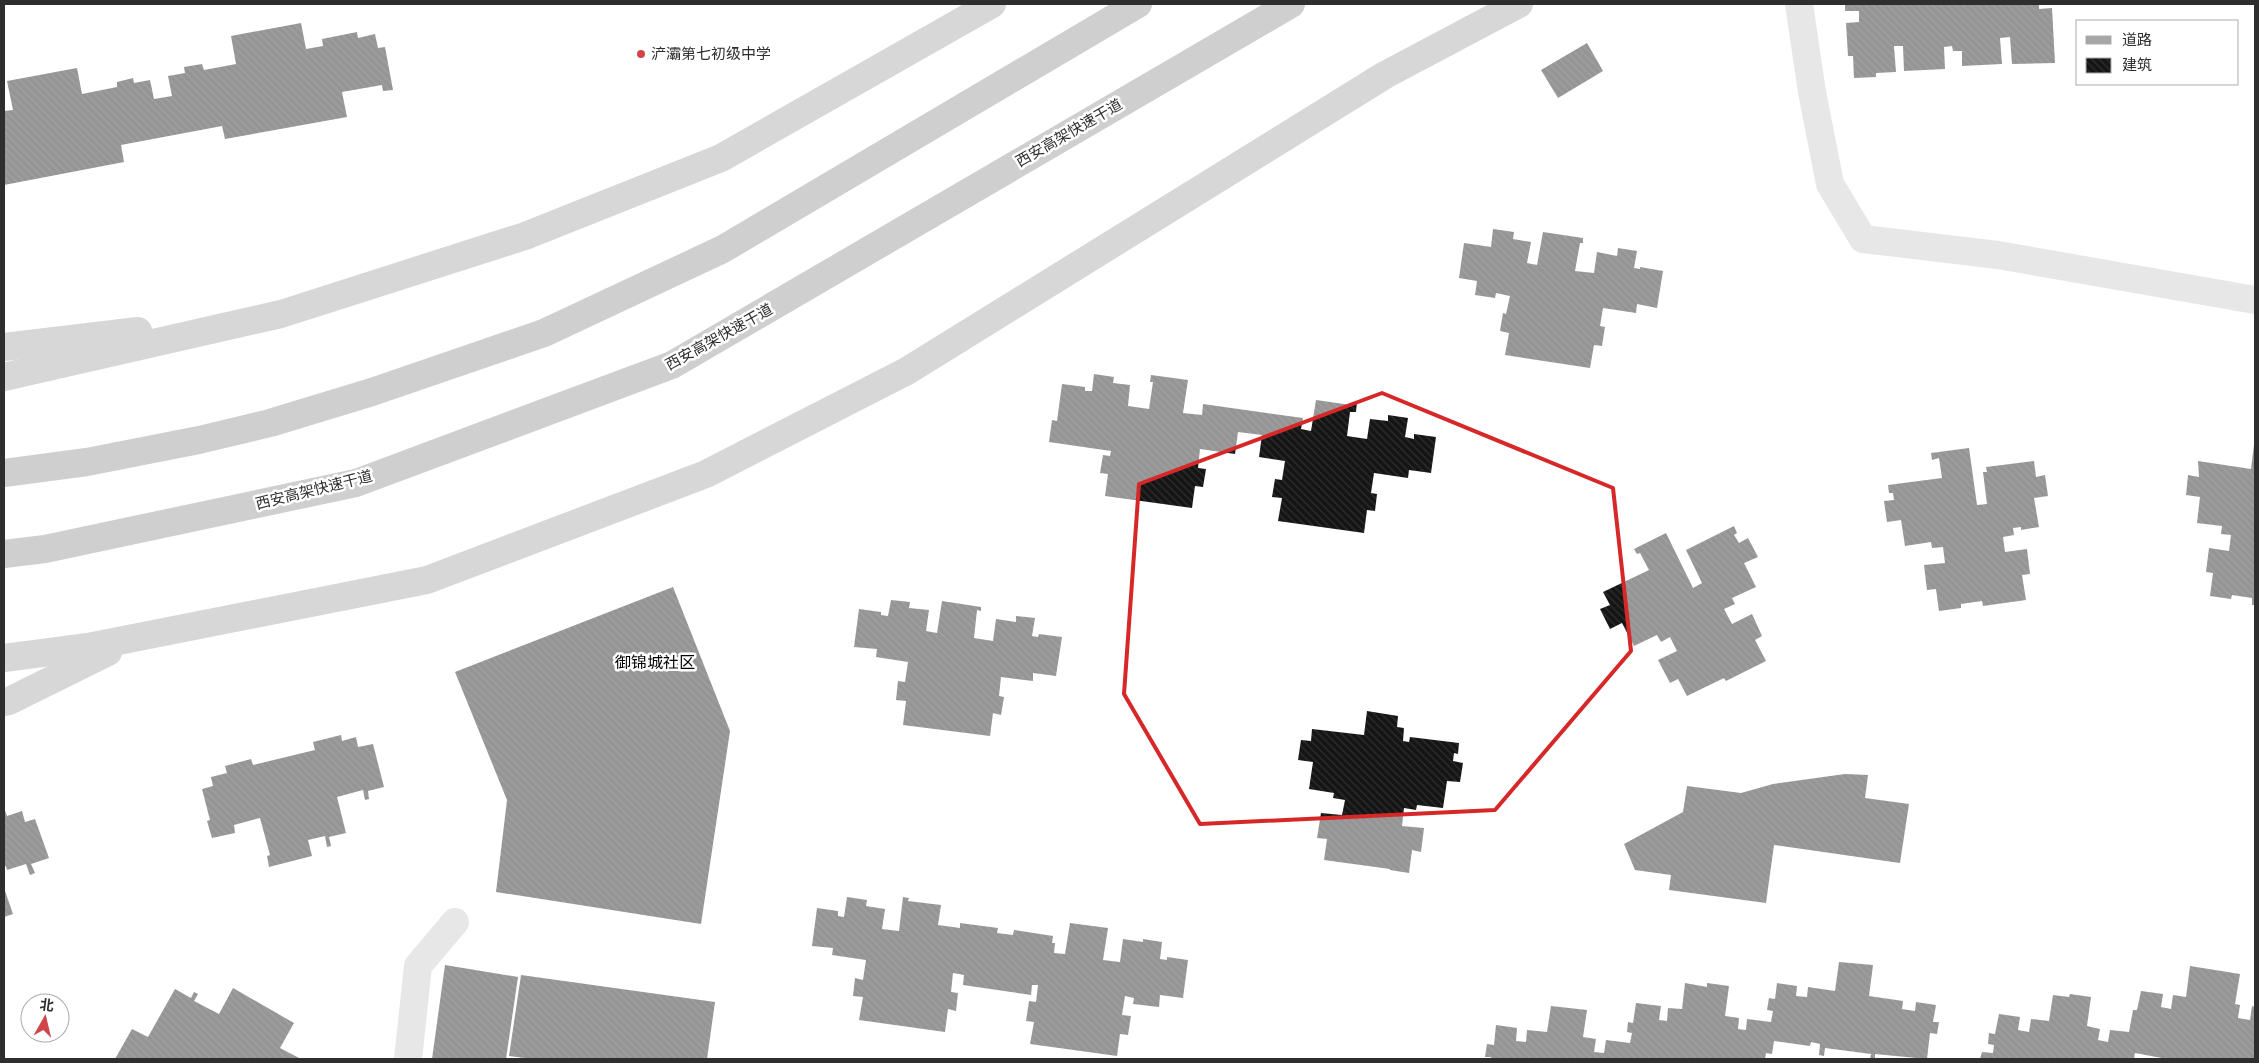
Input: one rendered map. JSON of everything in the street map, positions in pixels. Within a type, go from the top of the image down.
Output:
[{"type":"highway","points":[[4,473],[96,460],[199,440],[270,423],[390,386],[544,333],[723,249],[1138,4]]},
{"type":"highway","name":"西安高架快速干道","points":[[4,554],[46,549],[356,483],[672,365],[1291,4]]},
{"type":"main road","points":[[4,377],[281,314],[526,236],[720,158],[992,4]]},
{"type":"main road","points":[[4,658],[88,647],[427,580],[706,474],[907,371],[1385,75],[1519,4]]},
{"type":"main road","points":[[4,347],[281,314]]},
{"type":"main road","points":[[4,702],[136,638]]},
{"type":"street","points":[[1799,4],[1812,92],[1830,184],[1863,239],[1998,255],[2255,300]]},
{"type":"street","points":[[408,1059],[418,966],[455,922]]},
{"type":"highlighted area","points":[[1382,393],[1613,488],[1631,651],[1495,810],[1200,824],[1124,694],[1139,484]]},
{"type":"building","points":[[1845,4],[2039,4],[2039,9],[2052,8],[2055,63],[2012,64],[2010,37],[2000,38],[2002,64],[1962,66],[1962,51],[1953,51],[1952,46],[1944,47],[1945,69],[1904,71],[1903,46],[1894,46],[1896,72],[1876,73],[1876,77],[1854,78],[1853,56],[1848,56],[1846,23],[1859,22],[1859,11],[1845,11]]},
{"type":"building","points":[[301,23],[306,49],[323,46],[322,39],[357,32],[358,38],[375,34],[378,48],[385,47],[393,90],[383,91],[382,85],[342,92],[347,117],[225,139],[222,126],[121,145],[124,162],[4,185],[4,111],[13,110],[7,81],[77,68],[82,94],[117,87],[117,82],[133,78],[134,83],[150,80],[154,99],[172,96],[168,76],[185,73],[184,67],[202,64],[204,70],[236,64],[231,36]]},
{"type":"building","points":[[1587,43],[1603,71],[1558,98],[1541,70]]},
{"type":"building","points":[[1493,229],[1514,232],[1513,239],[1531,242],[1527,263],[1537,265],[1543,232],[1583,238],[1583,243],[1580,243],[1575,271],[1594,273],[1597,252],[1617,256],[1618,248],[1637,251],[1634,268],[1640,269],[1640,267],[1663,271],[1657,308],[1637,304],[1636,313],[1603,308],[1600,326],[1605,327],[1602,346],[1594,345],[1590,368],[1505,355],[1509,333],[1500,331],[1503,313],[1506,314],[1510,296],[1496,293],[1495,298],[1475,295],[1477,281],[1459,278],[1464,243],[1491,247]]},
{"type":"building","points":[[1094,374],[1114,377],[1113,383],[1130,385],[1128,406],[1149,409],[1153,382],[1150,382],[1151,375],[1188,380],[1183,413],[1202,415],[1203,404],[1303,418],[1301,429],[1311,431],[1316,400],[1351,405],[1352,402],[1357,402],[1356,412],[1350,412],[1347,436],[1367,439],[1370,419],[1388,421],[1388,415],[1408,418],[1405,437],[1414,439],[1414,434],[1436,437],[1431,473],[1409,470],[1408,478],[1374,473],[1371,493],[1377,494],[1375,511],[1367,510],[1364,533],[1278,521],[1282,498],[1272,497],[1275,479],[1282,480],[1285,461],[1259,457],[1262,435],[1238,432],[1235,454],[1200,449],[1198,468],[1206,469],[1203,487],[1195,486],[1192,508],[1105,496],[1108,474],[1100,473],[1103,455],[1110,456],[1111,451],[1049,442],[1052,420],[1057,421],[1062,384],[1085,387],[1085,391],[1092,391]]},
{"type":"building","points":[[2254,445],[2255,605],[2252,605],[2252,598],[2232,595],[2231,599],[2210,596],[2213,573],[2206,572],[2209,548],[2229,551],[2231,535],[2221,534],[2222,526],[2197,523],[2200,497],[2186,495],[2188,475],[2199,477],[2198,461],[2251,469]]},
{"type":"building","points":[[1969,448],[1977,505],[1987,504],[1983,472],[1987,472],[1986,467],[2034,461],[2036,477],[2045,475],[2048,496],[2034,498],[2039,527],[2021,530],[2021,527],[2013,528],[2014,535],[2003,537],[2005,552],[2027,549],[2030,574],[2022,575],[2026,600],[1983,606],[1982,601],[1961,604],[1961,608],[1939,611],[1936,589],[1927,590],[1924,565],[1945,563],[1943,547],[1932,548],[1931,542],[1905,546],[1901,520],[1887,522],[1884,501],[1894,500],[1893,493],[1889,493],[1888,485],[1942,478],[1939,458],[1932,460],[1931,453]]},
{"type":"building","points":[[1734,526],[1737,533],[1734,535],[1739,543],[1748,538],[1758,557],[1744,563],[1756,587],[1732,598],[1735,604],[1724,609],[1732,624],[1752,614],[1762,636],[1755,640],[1766,661],[1726,681],[1724,678],[1687,696],[1678,679],[1670,683],[1658,660],[1677,651],[1670,637],[1661,642],[1657,635],[1634,646],[1622,623],[1610,629],[1600,609],[1610,605],[1603,592],[1649,570],[1640,553],[1637,554],[1634,549],[1666,533],[1693,588],[1702,583],[1686,550]]},
{"type":"building","points":[[673,587],[730,731],[701,924],[496,892],[507,800],[455,672]]},
{"type":"building","points":[[891,600],[910,602],[909,608],[929,610],[926,631],[937,633],[942,601],[981,607],[981,611],[977,610],[974,638],[993,641],[996,619],[1016,622],[1016,616],[1035,618],[1032,636],[1038,637],[1039,634],[1062,637],[1056,676],[1033,673],[1033,681],[1001,677],[999,696],[1004,697],[1001,715],[993,713],[990,736],[903,725],[906,701],[896,700],[898,681],[905,682],[908,662],[876,657],[877,649],[854,647],[859,609],[881,612],[881,615],[888,616]]},
{"type":"building","points":[[1367,711],[1398,716],[1397,727],[1404,728],[1403,741],[1409,742],[1410,737],[1459,743],[1458,754],[1454,753],[1453,761],[1463,763],[1460,782],[1447,781],[1443,808],[1417,805],[1416,810],[1404,808],[1402,826],[1424,828],[1421,852],[1412,850],[1409,873],[1324,860],[1327,839],[1317,838],[1321,813],[1342,815],[1345,800],[1333,798],[1334,793],[1309,789],[1313,762],[1298,760],[1301,740],[1311,741],[1312,729],[1364,735]]},
{"type":"building","points":[[341,735],[342,741],[356,737],[358,747],[373,744],[384,787],[368,791],[369,799],[365,800],[363,790],[337,797],[346,833],[329,837],[331,846],[327,847],[325,836],[308,840],[312,856],[269,867],[267,856],[270,855],[260,818],[234,825],[235,833],[212,838],[207,821],[210,820],[202,789],[213,786],[211,777],[227,773],[225,766],[251,759],[253,765],[315,750],[313,742]]},
{"type":"building","points":[[1845,774],[1868,775],[1865,798],[1909,804],[1900,863],[1774,845],[1766,903],[1669,890],[1671,875],[1635,870],[1624,844],[1683,812],[1687,786],[1741,793],[1773,784]]},
{"type":"building","points":[[4,808],[7,816],[22,811],[25,822],[35,819],[49,858],[31,864],[35,873],[30,875],[26,864],[7,870],[6,866],[4,867]]},
{"type":"building","points":[[4,888],[13,914],[4,917]]},
{"type":"building","points":[[847,897],[867,900],[866,906],[885,909],[882,929],[899,931],[903,897],[909,898],[908,901],[941,905],[938,925],[960,928],[960,923],[998,928],[997,933],[1013,935],[1014,930],[1053,936],[1052,943],[1055,943],[1054,953],[1065,954],[1070,923],[1108,928],[1103,960],[1120,962],[1123,939],[1143,942],[1143,939],[1162,942],[1160,959],[1167,960],[1167,957],[1188,960],[1183,998],[1160,995],[1159,1007],[1133,1004],[1134,998],[1125,996],[1122,1015],[1131,1016],[1128,1035],[1120,1034],[1117,1056],[1030,1044],[1034,1022],[1026,1021],[1029,1001],[1036,1002],[1038,985],[1032,985],[1031,995],[963,985],[964,975],[953,973],[951,992],[958,993],[956,1011],[948,1009],[945,1032],[859,1020],[863,997],[853,996],[855,978],[863,980],[866,960],[832,955],[833,948],[812,946],[817,908],[838,911],[838,916],[844,917]]},
{"type":"building","points":[[1839,962],[1873,965],[1869,996],[1903,1001],[1902,1009],[1915,1011],[1916,1002],[1936,1005],[1933,1022],[1939,1022],[1937,1034],[1930,1033],[1927,1059],[1875,1054],[1875,1059],[1870,1059],[1871,1054],[1825,1048],[1824,1056],[1819,1055],[1820,1044],[1811,1042],[1810,1046],[1774,1041],[1772,1054],[1766,1053],[1765,1059],[1491,1059],[1491,1057],[1485,1057],[1487,1044],[1494,1045],[1496,1025],[1517,1028],[1516,1041],[1526,1042],[1527,1030],[1547,1032],[1551,1006],[1587,1010],[1583,1037],[1596,1039],[1594,1052],[1604,1053],[1606,1040],[1630,1043],[1632,1033],[1627,1032],[1628,1022],[1633,1023],[1636,1003],[1661,1006],[1659,1020],[1667,1021],[1668,1008],[1682,1009],[1685,983],[1707,987],[1707,983],[1729,986],[1725,1016],[1739,1018],[1738,1029],[1746,1030],[1747,1019],[1771,1022],[1773,1011],[1767,1010],[1769,998],[1775,999],[1777,983],[1797,986],[1796,996],[1807,997],[1808,987],[1835,991]]},
{"type":"building","points":[[445,965],[518,977],[506,1059],[432,1059]]},
{"type":"building","points":[[2190,966],[2240,974],[2235,1004],[2240,1005],[2238,1018],[2250,1020],[2252,1006],[2255,1007],[2255,1059],[2167,1059],[2135,1053],[2134,1059],[1980,1059],[1982,1052],[1993,1053],[1994,1045],[1988,1044],[1989,1033],[1995,1034],[1999,1014],[2020,1017],[2018,1030],[2029,1032],[2031,1019],[2049,1021],[2053,995],[2069,997],[2070,994],[2091,997],[2087,1026],[2100,1029],[2098,1040],[2108,1042],[2110,1030],[2129,1032],[2133,1010],[2137,1010],[2141,991],[2163,994],[2161,1007],[2171,1009],[2173,995],[2186,997]]},
{"type":"building","points":[[521,975],[715,1002],[707,1059],[532,1059],[509,1056]]},
{"type":"building","points":[[233,988],[294,1023],[280,1048],[301,1059],[115,1059],[132,1029],[148,1037],[175,989],[191,998],[194,992],[198,994],[194,1001],[219,1014]]},
{"type":"place","name":"浐灞第七初级中学","points":[[641,54]]},
{"type":"district","name":"御锦城社区","points":[[655,662]]}]
